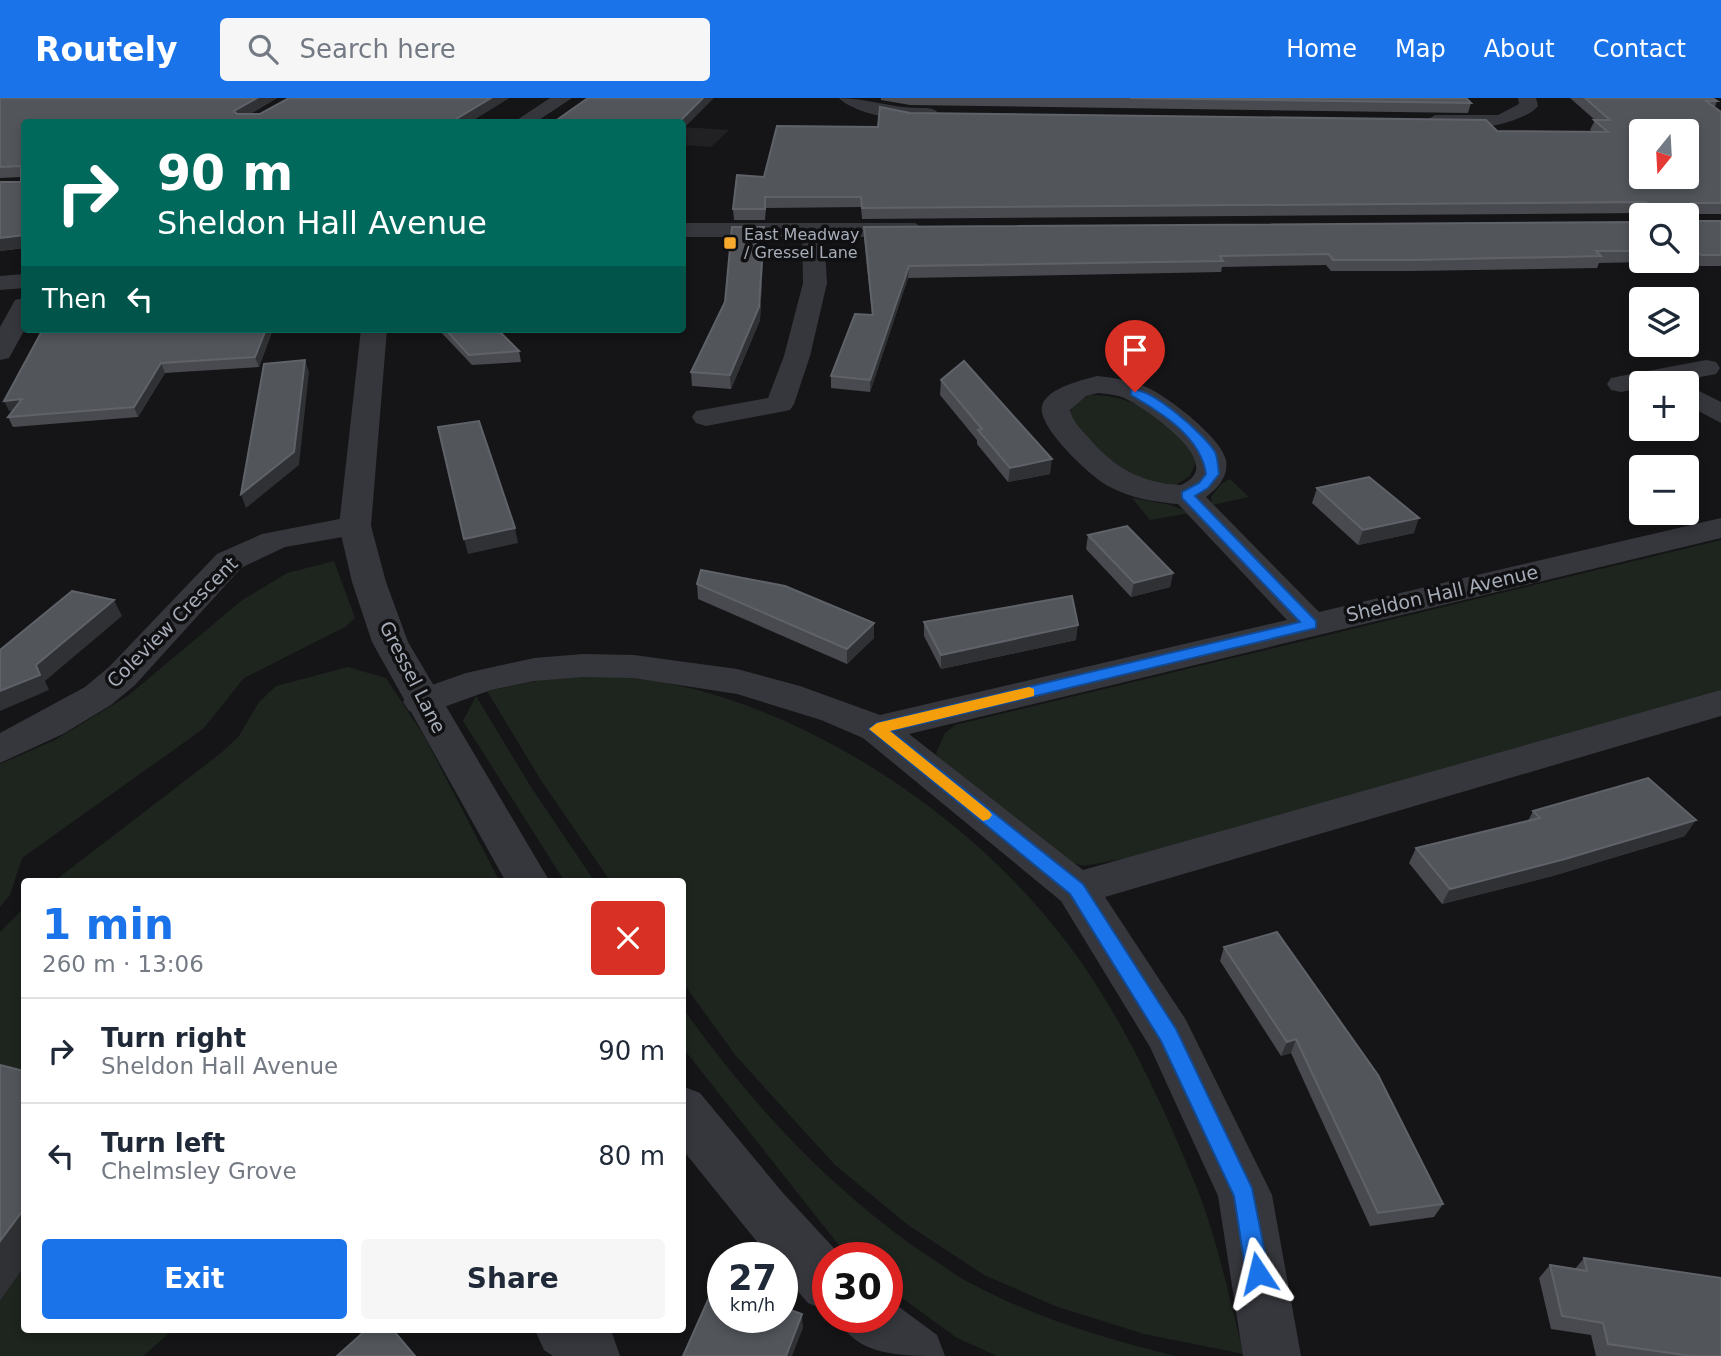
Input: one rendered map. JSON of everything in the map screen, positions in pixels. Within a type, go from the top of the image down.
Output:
[{"type":"street","points":[[529,119],[563,98]]},
{"type":"street","points":[[848,98],[857,105],[879,110],[952,114]]},
{"type":"street","points":[[1411,121],[1503,119],[1522,113],[1529,106],[1527,98]]},
{"type":"street","points":[[686,230],[937,230]]},
{"type":"street","points":[[706,417],[780,404],[797,356],[815,283],[813,231]]},
{"type":"street","points":[[0,283],[21,281]]},
{"type":"street","points":[[0,352],[21,311]]},
{"type":"street","name":"Gressel Lane","points":[[373,333],[355,526],[369,582],[390,642],[422,702],[526,878]]},
{"type":"street","points":[[1696,371],[1706,368]]},
{"type":"street","points":[[1621,384],[1629,383]]},
{"type":"street","points":[[1187,495],[1203,485],[1212,474],[1213,463],[1209,453],[1189,431],[1158,404],[1135,392],[1104,386],[1075,390],[1056,405],[1059,421],[1103,472],[1140,490],[1187,495],[1310,624]]},
{"type":"street","points":[[1699,400],[1721,414]]},
{"type":"street","name":"Coleview Crescent","points":[[0,749],[49,725],[122,676],[229,561],[246,550],[308,533],[355,526]]},
{"type":"street","name":"Sheldon Hall Avenue","points":[[877,729],[1721,528]]},
{"type":"street","points":[[422,702],[489,678],[551,668],[619,665],[752,684],[845,713],[877,729],[1076,889],[1169,1035],[1245,1195],[1272,1356]]},
{"type":"street","points":[[1076,889],[1721,703]]},
{"type":"street","points":[[686,1114],[764,1211],[812,1265]]},
{"type":"street","points":[[886,1333],[916,1356]]},
{"type":"shaded area","points":[[686,127],[729,130],[711,147],[686,145]]},
{"type":"shaded area","points":[[1090,395],[1123,399],[1153,413],[1166,423],[1188,448],[1196,462],[1190,476],[1174,486],[1145,480],[1106,463],[1070,417],[1073,403]]},
{"type":"shaded area","points":[[1230,479],[1249,497],[1212,505],[1211,497],[1221,484]]},
{"type":"shaded area","points":[[1132,498],[1171,505],[1190,513],[1150,520]]},
{"type":"shaded area","points":[[1721,540],[1721,695],[1138,856],[1084,866],[1064,861],[939,759],[936,753],[945,733],[955,725]]},
{"type":"shaded area","points":[[334,561],[355,618],[345,627],[244,678],[203,729],[22,858],[10,895],[0,907],[0,764],[55,740],[129,695],[241,601],[287,573]]},
{"type":"shaded area","points":[[348,667],[386,678],[424,736],[498,878],[58,878],[221,753],[239,736],[259,702],[276,686]]},
{"type":"shaded area","points":[[561,676],[619,676],[681,686],[743,704],[805,730],[864,763],[921,800],[973,842],[1020,888],[1061,935],[1102,993],[1137,1056],[1204,1206],[1244,1354],[1144,1334],[1055,1306],[984,1275],[908,1225],[835,1165],[736,1056],[686,987],[686,878],[608,878],[542,782],[487,691]]},
{"type":"shaded area","points":[[476,696],[531,787],[592,878],[562,878],[463,721]]},
{"type":"shaded area","points":[[21,911],[21,1092],[0,1086],[0,932]]},
{"type":"shaded area","points":[[686,1013],[736,1078],[795,1144],[860,1205],[931,1258],[970,1283],[1024,1308],[1124,1343],[1175,1356],[997,1356],[957,1338],[903,1299],[903,1242],[836,1242],[686,1052]]},
{"type":"shaded area","points":[[21,1271],[21,1333],[170,1333],[143,1356],[0,1356],[0,1301]]},
{"type":"building","points":[[0,98],[257,98],[234,111],[237,114],[260,114],[289,98],[491,98],[456,119],[21,119],[21,166],[0,167]]},
{"type":"building","points":[[588,98],[703,98],[682,119],[558,119]]},
{"type":"building","points":[[1130,98],[1466,98],[1471,103]]},
{"type":"building","points":[[1585,98],[1712,98],[1717,101],[1706,101],[1721,112],[1721,203],[862,208],[861,197],[765,197],[765,209],[733,209],[737,175],[764,177],[777,126],[878,127],[880,107],[910,113],[1486,120],[1497,131],[1608,132],[1594,120],[1610,120]]},
{"type":"building","points":[[0,182],[21,182],[21,235],[0,238]]},
{"type":"building","points":[[1699,221],[1721,221],[1721,255],[1701,255]]},
{"type":"building","points":[[1629,222],[1629,251],[1596,251],[1601,256],[1413,260],[1333,260],[1329,254],[1220,256],[1223,261],[909,266],[870,380],[831,376],[855,314],[873,315],[864,227]]},
{"type":"building","points":[[732,227],[764,227],[759,307],[730,375],[691,372],[725,302]]},
{"type":"building","points":[[41,333],[264,333],[255,357],[161,363],[134,407],[8,417],[22,399],[4,401]]},
{"type":"building","points":[[449,333],[501,333],[519,351],[469,355]]},
{"type":"building","points":[[305,360],[294,452],[241,494],[264,364]]},
{"type":"building","points":[[964,361],[1052,459],[1010,468],[941,380]]},
{"type":"building","points":[[479,421],[515,528],[464,539],[438,427]]},
{"type":"building","points":[[1369,477],[1419,518],[1363,530],[1317,488]]},
{"type":"building","points":[[1127,526],[1173,573],[1134,583],[1088,535]]},
{"type":"building","points":[[701,570],[785,586],[874,623],[847,649],[697,584]]},
{"type":"building","points":[[72,591],[114,600],[36,665],[40,675],[0,691],[0,650]]},
{"type":"building","points":[[1072,596],[1078,625],[941,655],[924,622]]},
{"type":"building","points":[[1648,778],[1696,820],[1565,859],[1450,889],[1416,848],[1540,818],[1533,811]]},
{"type":"building","points":[[1277,932],[1378,1075],[1443,1204],[1378,1213],[1296,1039],[1287,1042],[1224,947]]},
{"type":"building","points":[[0,1065],[21,1070],[21,1213],[0,1241]]},
{"type":"building","points":[[1584,1258],[1721,1278],[1721,1356],[1691,1356],[1608,1344],[1603,1323],[1562,1316],[1550,1265],[1587,1271]]},
{"type":"building","points":[[707,1302],[707,1333],[795,1333],[786,1356],[683,1356]]},
{"type":"building","points":[[363,1333],[396,1333],[415,1356],[337,1356]]},
{"type":"slow traffic","points":[[983,815],[877,729],[1029,692]]},
{"type":"place","name":"East Meadway / Gressel Lane","points":[[730,243]]},
{"type":"route","points":[[1135,392],[1167,411],[1209,453],[1213,463],[1212,474],[1203,485],[1187,495],[1310,624],[877,729],[1076,889],[1169,1035],[1245,1195],[1258,1273]]}]
